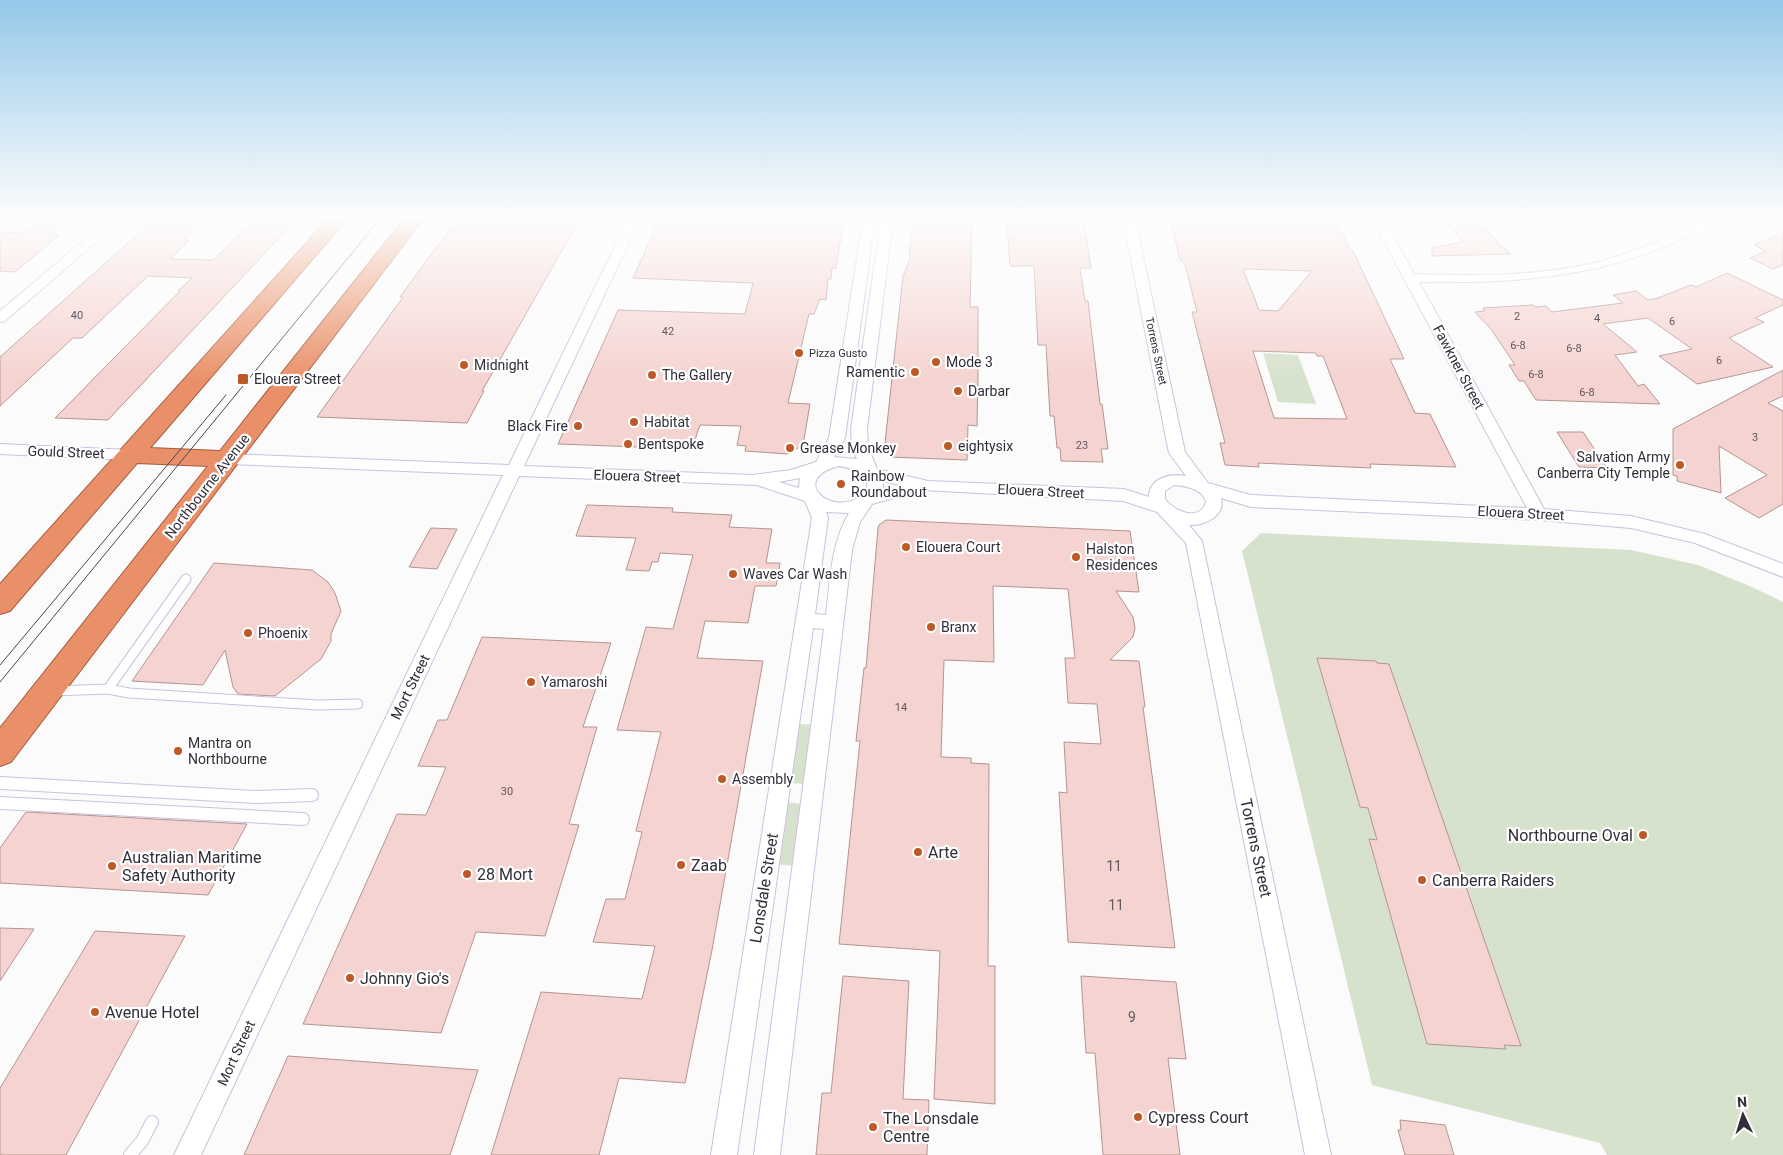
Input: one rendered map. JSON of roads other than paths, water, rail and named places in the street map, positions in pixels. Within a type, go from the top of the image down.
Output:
[{"type":"highway","points":[[0,604],[291,273]]},
{"type":"highway","name":"Northbourne Avenue","points":[[0,752],[373,273]]},
{"type":"highway","name":"Elouera Street","points":[[131,455],[228,460]]},
{"type":"street","points":[[0,318],[54,273]]},
{"type":"street","name":"Mort Street","points":[[187,1155],[609,273]]},
{"type":"street","points":[[861,273],[837,438],[820,466],[810,474],[806,482],[806,490],[812,498],[825,506],[837,508],[855,506],[866,501]]},
{"type":"street","points":[[767,1155],[834,622],[846,541],[852,522],[873,494],[876,486],[859,439],[880,273]]},
{"type":"street","name":"Torrens Street","points":[[1141,273],[1177,453],[1202,486]]},
{"type":"street","name":"Fawkner Street","points":[[1408,273],[1539,514]]},
{"type":"street","points":[[1411,278],[1505,279],[1557,273]]},
{"type":"street","points":[[860,283],[878,284]]},
{"type":"street","points":[[848,368],[867,369]]},
{"type":"street","name":"Gould Street","points":[[0,449],[131,455]]},
{"type":"street","points":[[1161,486],[1182,480],[1202,486],[1212,497],[1214,504],[1194,541],[1164,510],[1156,497],[1161,486],[1177,453]]},
{"type":"street","name":"Elouera Street","points":[[228,460],[753,480],[792,475],[820,466]]},
{"type":"street","points":[[820,466],[839,460],[851,461],[870,471]]},
{"type":"street","name":"Elouera Street","points":[[870,471],[928,486],[1124,495],[1161,486]]},
{"type":"street","name":"Elouera Street","points":[[753,480],[812,498]]},
{"type":"street","name":"Elouera Street","points":[[866,501],[894,492],[928,486]]},
{"type":"street","name":"Elouera Street","points":[[1202,486],[1251,501],[1539,514],[1607,519],[1664,529],[1726,547],[1783,571]]},
{"type":"street","name":"Elouera Street","points":[[1124,495],[1164,510]]},
{"type":"street","name":"Lonsdale Street","points":[[724,1155],[820,518],[812,498]]},
{"type":"street","name":"Elouera Street","points":[[1209,513],[1251,501]]},
{"type":"street","points":[[1164,510],[1188,518],[1209,513]]},
{"type":"street","name":"Torrens Street","points":[[1194,541],[1318,1155]]},
{"type":"street","points":[[804,621],[834,622]]},
{"type":"lane","points":[[108,689],[186,579]]},
{"type":"lane","points":[[48,692],[108,689],[129,693],[318,705],[358,704]]},
{"type":"lane","points":[[0,783],[257,797],[312,795]]},
{"type":"lane","points":[[0,803],[303,819]]},
{"type":"lane","points":[[130,1155],[142,1141],[152,1122]]},
{"type":"tram line","points":[[0,682],[336,273]]},
{"type":"tram line","points":[[0,665],[226,395]]},
{"type":"place","name":"Pizza Gusto","points":[[799,353]]},
{"type":"place","name":"Mode 3","points":[[936,362]]},
{"type":"place","name":"Midnight","points":[[464,365]]},
{"type":"place","name":"Ramentic","points":[[915,372]]},
{"type":"place","name":"The Gallery","points":[[652,375]]},
{"type":"place","name":"Elouera Street","points":[[243,379]]},
{"type":"place","name":"Darbar","points":[[958,391]]},
{"type":"place","name":"Habitat","points":[[634,422]]},
{"type":"place","name":"Black Fire","points":[[578,426]]},
{"type":"place","name":"Bentspoke","points":[[628,444]]},
{"type":"place","name":"eightysix","points":[[948,446]]},
{"type":"place","name":"Grease Monkey","points":[[790,448]]},
{"type":"place","name":"Salvation Army Canberra City Temple","points":[[1680,465]]},
{"type":"place","name":"Rainbow Roundabout","points":[[841,484]]},
{"type":"place","name":"Elouera Court","points":[[906,547]]},
{"type":"place","name":"Halston Residences","points":[[1076,557]]},
{"type":"place","name":"Waves Car Wash","points":[[733,574]]},
{"type":"place","name":"Branx","points":[[931,627]]},
{"type":"place","name":"Phoenix","points":[[248,633]]},
{"type":"place","name":"Yamaroshi","points":[[531,682]]},
{"type":"place","name":"Mantra on Northbourne","points":[[178,751]]},
{"type":"place","name":"Assembly","points":[[722,779]]},
{"type":"place","name":"Northbourne Oval","points":[[1643,835]]},
{"type":"place","name":"Arte","points":[[918,852]]},
{"type":"place","name":"Zaab","points":[[681,865]]},
{"type":"place","name":"Australian Maritime Safety Authority","points":[[112,866]]},
{"type":"place","name":"28 Mort","points":[[467,874]]},
{"type":"place","name":"Canberra Raiders","points":[[1422,880]]},
{"type":"place","name":"Johnny Gio's","points":[[350,978]]},
{"type":"place","name":"Avenue Hotel","points":[[95,1012]]},
{"type":"place","name":"Cypress Court","points":[[1138,1117]]},
{"type":"place","name":"The Lonsdale Centre","points":[[873,1127]]}]
